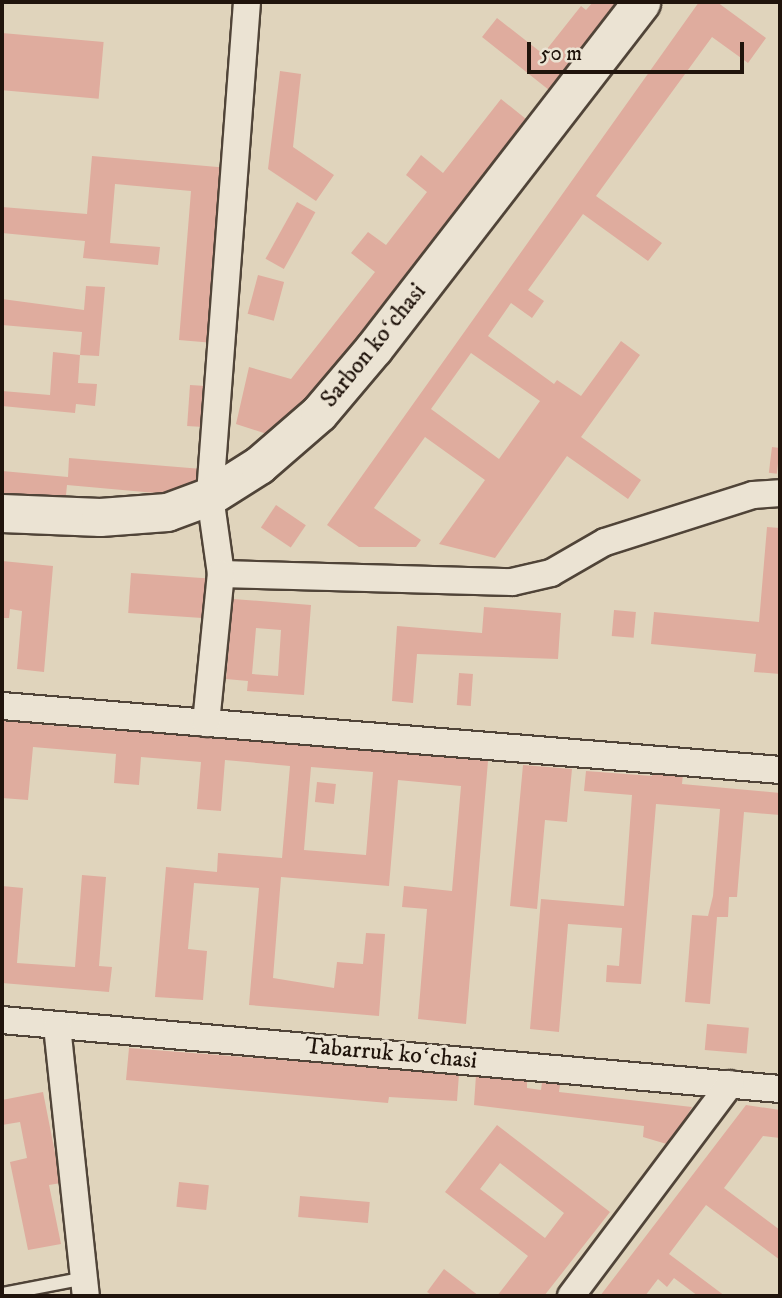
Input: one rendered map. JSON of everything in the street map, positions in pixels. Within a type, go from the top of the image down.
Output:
[{"type":"street","points":[[206,723],[221,574],[210,496],[247,2]]},
{"type":"street","name":"Sarbon koʻchasi","points":[[2,513],[100,517],[167,512],[210,496],[259,466],[319,412],[464,235],[641,2]]},
{"type":"street","points":[[221,574],[512,582],[551,573],[605,542],[753,495],[780,493]]},
{"type":"street","points":[[2,706],[780,770]]},
{"type":"street","name":"Tabarruk koʻchasi","points":[[2,1020],[780,1089]]},
{"type":"street","points":[[57,1026],[85,1287]]},
{"type":"street","points":[[570,1296],[730,1084]]},
{"type":"lane","points":[[2,1294],[85,1287]]},
{"type":"building","points":[[593,2],[627,2],[554,94],[482,37],[497,18],[543,54],[581,6],[586,10]]},
{"type":"building","points":[[699,2],[717,2],[766,38],[748,63],[712,37],[596,196],[662,243],[648,261],[583,214],[528,290],[544,301],[532,318],[511,303],[488,336],[554,384],[557,380],[581,396],[621,341],[640,355],[581,437],[641,480],[628,499],[567,456],[495,558],[439,544],[485,480],[425,437],[374,508],[421,540],[416,547],[359,547],[327,525]],"holes":[[[471,353],[540,401],[499,459],[431,409]]]},
{"type":"building","points":[[2,33],[104,42],[99,99],[2,90]]},
{"type":"building","points":[[280,71],[301,74],[293,147],[334,175],[316,201],[268,169]]},
{"type":"building","points":[[501,99],[526,119],[279,438],[236,424],[249,367],[291,379],[375,272],[351,253],[368,232],[386,245],[427,192],[406,175],[421,155],[443,173]]},
{"type":"building","points":[[92,156],[229,168],[214,343],[179,340],[191,191],[115,184],[110,243],[160,247],[158,265],[83,258],[85,241],[2,233],[2,207],[87,214]]},
{"type":"building","points":[[297,202],[315,212],[284,269],[265,259]]},
{"type":"building","points":[[258,275],[284,282],[274,321],[248,314]]},
{"type":"building","points":[[86,286],[105,287],[99,356],[80,355],[82,332],[2,325],[2,299],[84,310]]},
{"type":"building","points":[[53,352],[80,355],[78,383],[97,384],[95,406],[76,404],[75,413],[2,406],[2,391],[50,395]]},
{"type":"building","points":[[190,385],[206,386],[203,427],[187,426]]},
{"type":"building","points":[[772,447],[780,448],[777,474],[769,473]]},
{"type":"building","points":[[69,458],[202,469],[200,497],[67,485],[65,505],[2,499],[2,471],[68,477]]},
{"type":"building","points":[[276,505],[306,525],[291,548],[261,527]]},
{"type":"building","points":[[767,527],[780,528],[780,674],[754,672],[756,654],[651,644],[654,612],[759,622]]},
{"type":"building","points":[[2,561],[53,566],[44,672],[17,669],[22,611],[10,609],[9,618],[2,618]]},
{"type":"building","points":[[131,573],[209,578],[206,618],[128,613]]},
{"type":"building","points":[[233,599],[311,605],[304,695],[247,691],[248,681],[226,679]],"holes":[[[256,628],[281,630],[278,676],[252,674]]]},
{"type":"building","points":[[484,607],[561,613],[558,659],[417,654],[413,703],[392,701],[397,626],[482,633]]},
{"type":"building","points":[[614,610],[636,612],[634,638],[612,636]]},
{"type":"building","points":[[459,673],[473,674],[471,706],[457,705]]},
{"type":"building","points":[[2,716],[35,719],[35,724],[118,731],[119,727],[488,761],[466,1024],[418,1019],[427,909],[402,907],[404,886],[452,891],[461,786],[398,780],[389,886],[281,877],[273,978],[334,988],[337,962],[363,964],[366,933],[385,934],[379,1016],[249,1005],[259,888],[194,883],[188,949],[207,951],[203,1000],[155,997],[166,867],[217,872],[218,853],[282,858],[290,766],[225,760],[221,811],[197,809],[201,762],[141,757],[139,785],[114,783],[116,754],[33,747],[28,800],[2,798]],"holes":[[[311,767],[373,772],[366,855],[304,850]]]},
{"type":"building","points":[[653,761],[684,764],[682,784],[780,793],[780,815],[744,812],[737,897],[729,897],[728,917],[717,917],[710,1004],[685,1002],[692,915],[708,916],[713,896],[720,809],[656,804],[641,984],[606,982],[607,965],[619,966],[622,928],[568,924],[559,1032],[530,1029],[541,899],[624,906],[632,795],[584,791],[586,771],[652,776]]},
{"type":"building","points":[[523,765],[572,769],[567,822],[545,820],[537,909],[510,906]]},
{"type":"building","points":[[317,782],[336,784],[334,804],[315,802]]},
{"type":"building","points":[[82,875],[106,877],[99,966],[112,967],[109,992],[2,983],[2,886],[23,888],[17,963],[75,967]]},
{"type":"building","points":[[707,1024],[749,1028],[747,1054],[705,1050]]},
{"type":"building","points":[[129,1048],[459,1074],[457,1101],[389,1097],[388,1103],[126,1080]]},
{"type":"building","points":[[476,1075],[527,1080],[527,1088],[541,1090],[543,1075],[561,1078],[559,1092],[692,1107],[670,1145],[643,1137],[644,1126],[474,1105]]},
{"type":"building","points":[[43,1092],[61,1183],[49,1185],[61,1244],[28,1250],[10,1162],[27,1158],[20,1122],[2,1125],[2,1100]]},
{"type":"building","points":[[746,1105],[780,1110],[780,1138],[763,1136],[724,1188],[780,1230],[780,1260],[706,1205],[669,1254],[725,1296],[698,1296],[674,1278],[667,1287],[658,1279],[645,1296],[600,1296]]},
{"type":"building","points":[[497,1125],[610,1212],[544,1296],[497,1296],[528,1256],[445,1192]],"holes":[[[500,1163],[564,1213],[545,1238],[480,1189]]]},
{"type":"building","points":[[179,1182],[209,1185],[206,1210],[176,1207]]},
{"type":"building","points":[[300,1196],[370,1202],[368,1223],[298,1217]]},
{"type":"building","points":[[444,1269],[479,1296],[433,1296],[427,1292]]}]
